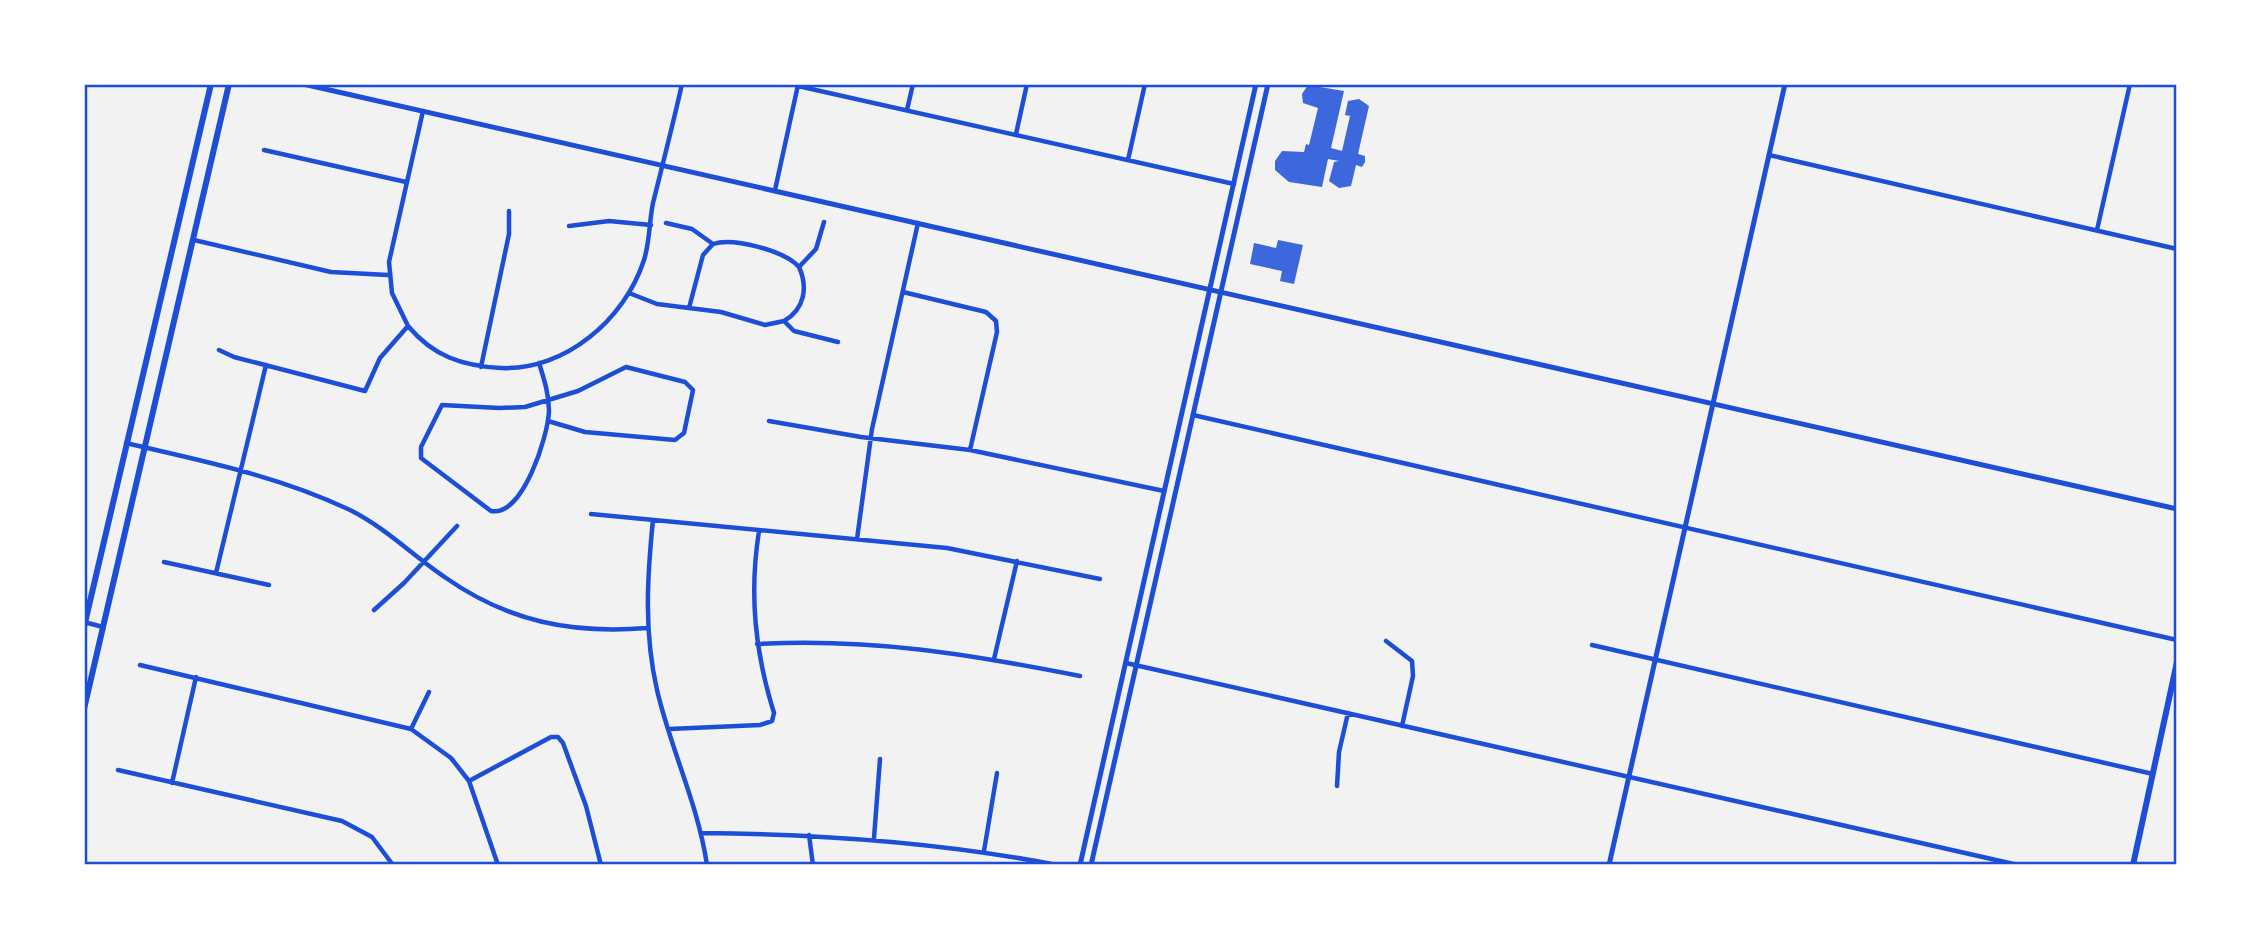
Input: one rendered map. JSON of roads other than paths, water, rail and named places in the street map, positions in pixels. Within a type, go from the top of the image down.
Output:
[{"type":"main road","points":[[84,624],[211,84]]},
{"type":"main road","points":[[84,709],[229,84]]},
{"type":"main road","points":[[2133,865],[2177,662]]},
{"type":"street","points":[[303,84],[2177,509]]},
{"type":"street","points":[[423,111],[388,275],[392,293],[408,326],[439,354],[455,362],[508,368],[539,363],[585,341],[611,318],[629,293],[644,260],[652,207],[682,84]]},
{"type":"street","points":[[907,110],[913,84]]},
{"type":"street","points":[[1016,134],[1027,84]]},
{"type":"street","points":[[1128,160],[1145,84]]},
{"type":"street","points":[[1080,865],[1256,84]]},
{"type":"street","points":[[1091,865],[1268,84]]},
{"type":"street","points":[[1609,865],[1785,84]]},
{"type":"street","points":[[2096,230],[2130,84]]},
{"type":"street","points":[[775,190],[798,85],[1234,184],[1240,183],[1248,173]]},
{"type":"street","points":[[264,150],[406,182]]},
{"type":"street","points":[[1769,155],[2177,249]]},
{"type":"street","points":[[481,367],[509,234],[509,211]]},
{"type":"street","points":[[569,226],[609,221],[651,225]]},
{"type":"street","points":[[799,267],[816,249],[824,222]]},
{"type":"street","points":[[857,539],[870,438],[918,222]]},
{"type":"street","points":[[666,223],[692,229],[713,244]]},
{"type":"street","points":[[194,240],[331,272],[388,275]]},
{"type":"street","points":[[629,293],[657,304],[689,308],[721,312],[765,325],[785,321],[793,316],[803,300],[805,286],[799,267],[779,253],[728,241],[713,244],[703,255],[689,308]]},
{"type":"street","points":[[903,292],[986,312],[996,321],[997,332],[970,450]]},
{"type":"street","points":[[785,321],[794,331],[838,342]]},
{"type":"street","points":[[219,350],[365,391],[380,358],[408,326]]},
{"type":"street","points":[[539,363],[549,401],[548,421],[528,481],[507,509],[491,511],[421,458],[421,447],[442,405],[499,408],[549,401],[578,391],[626,367],[685,382],[693,390],[684,433],[675,440],[585,432],[548,421]]},
{"type":"street","points":[[216,573],[267,365]]},
{"type":"street","points":[[1180,424],[1193,415],[2177,640]]},
{"type":"street","points":[[769,421],[870,438],[970,450],[1164,491]]},
{"type":"street","points":[[125,443],[280,481],[354,512],[466,591],[501,609],[539,622],[573,629],[648,628]]},
{"type":"street","points":[[592,514],[947,548],[1100,579]]},
{"type":"street","points":[[653,520],[647,573],[648,628],[658,691],[702,833],[707,865]]},
{"type":"street","points":[[374,610],[425,562],[457,526]]},
{"type":"street","points":[[668,729],[760,725],[772,722],[774,713],[757,644],[753,572],[759,530]]},
{"type":"street","points":[[994,659],[1017,561]]},
{"type":"street","points":[[164,562],[269,585]]},
{"type":"street","points":[[84,624],[103,626]]},
{"type":"street","points":[[1386,640],[1412,661],[1413,677],[1402,726]]},
{"type":"street","points":[[757,644],[860,643],[928,648],[1080,676]]},
{"type":"street","points":[[1592,645],[2154,774]]},
{"type":"street","points":[[1126,663],[2018,865]]},
{"type":"street","points":[[141,665],[411,729],[451,758],[469,781],[498,865]]},
{"type":"street","points":[[172,783],[196,677]]},
{"type":"street","points":[[411,729],[429,692]]},
{"type":"street","points":[[1337,786],[1339,752],[1348,713]]},
{"type":"street","points":[[469,781],[551,737],[558,737],[563,743],[586,806],[601,865]]},
{"type":"street","points":[[874,838],[880,759]]},
{"type":"street","points":[[118,770],[342,821],[372,837],[393,865]]},
{"type":"street","points":[[984,851],[997,773]]},
{"type":"street","points":[[702,833],[874,838],[984,851],[1057,865]]},
{"type":"street","points":[[809,835],[813,865]]}]
